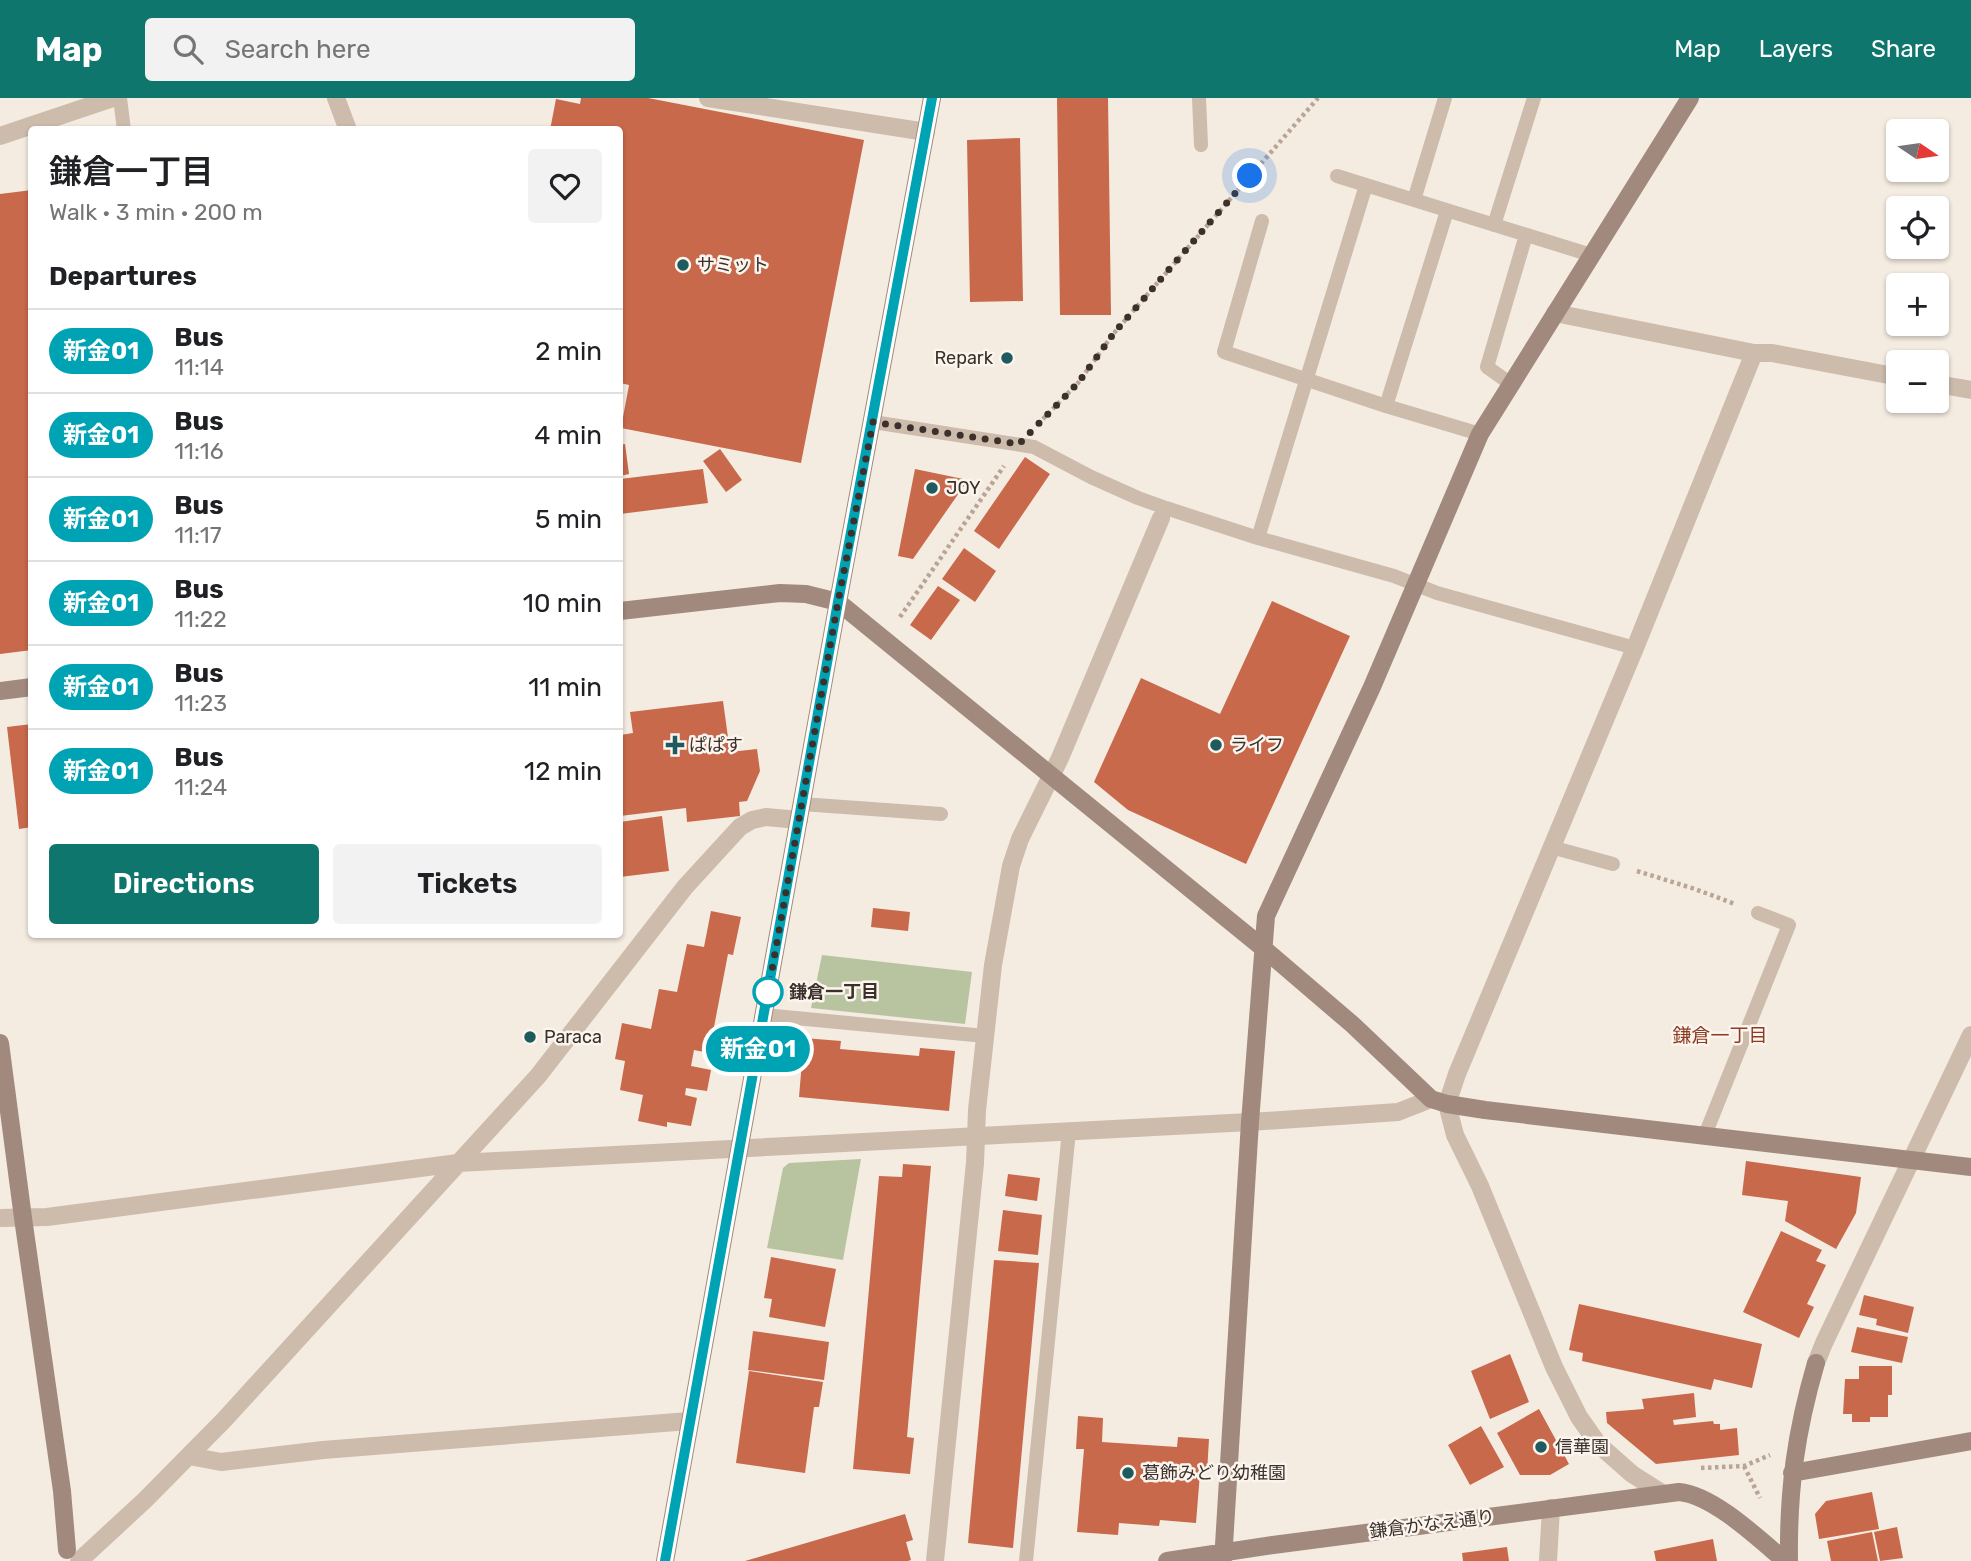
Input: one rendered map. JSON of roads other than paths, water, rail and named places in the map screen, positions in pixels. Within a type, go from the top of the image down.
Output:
[{"type":"street","points":[[30,126],[113,98]]},
{"type":"street","points":[[336,98],[346,126]]},
{"type":"street","points":[[708,98],[926,132]]},
{"type":"street","points":[[665,1561],[932,98]]},
{"type":"street","points":[[1223,1557],[1250,1122],[1266,916],[1372,687],[1480,434],[1690,98]]},
{"type":"street","points":[[0,136],[28,127]]},
{"type":"street","points":[[1555,313],[1754,353],[1886,375]]},
{"type":"street","points":[[1439,1101],[1457,1074],[1635,648],[1754,353]]},
{"type":"street","points":[[1949,386],[1971,390]]},
{"type":"street","points":[[936,1561],[985,1036],[993,965],[1012,866],[1020,839],[1060,758],[1164,513]]},
{"type":"street","points":[[623,611],[780,593],[806,594],[838,602],[1263,948],[1439,1101],[1480,1186],[1554,1367],[1579,1417],[1598,1444],[1614,1460],[1662,1493]]},
{"type":"street","points":[[0,691],[28,688]]},
{"type":"street","points":[[0,1043],[72,1557],[145,1500],[332,1304],[538,1076],[685,887],[740,827],[752,820],[801,812]]},
{"type":"street","points":[[1787,1561],[1792,1473],[1800,1422],[1816,1363],[1971,1035]]},
{"type":"street","points":[[0,1218],[47,1217],[458,1163],[1250,1122],[1398,1112],[1439,1101],[1485,1110],[1971,1167]]},
{"type":"street","points":[[189,1456],[221,1462],[323,1450],[689,1421]]},
{"type":"street","points":[[1792,1473],[1971,1441]]},
{"type":"street","name":"鎌倉かなえ通り","points":[[1167,1561],[1223,1557],[1550,1508],[1679,1492],[1696,1495],[1715,1506],[1787,1561]]},
{"type":"street","points":[[1548,1561],[1550,1508]]},
{"type":"lane","points":[[120,98],[124,126]]},
{"type":"lane","points":[[1199,98],[1201,145]]},
{"type":"lane","points":[[1414,200],[1445,98]]},
{"type":"lane","points":[[1494,225],[1534,98]]},
{"type":"lane","points":[[1337,176],[1591,255]]},
{"type":"lane","points":[[1258,538],[1366,185]]},
{"type":"lane","points":[[1386,406],[1447,211]]},
{"type":"lane","points":[[1262,221],[1224,352],[1480,434]]},
{"type":"lane","points":[[1511,384],[1487,367],[1526,235]]},
{"type":"lane","points":[[873,422],[1034,447],[1164,513],[1394,576],[1415,585],[1635,648]]},
{"type":"lane","points":[[801,812],[941,814]]},
{"type":"lane","points":[[1551,847],[1613,864]]},
{"type":"lane","points":[[1705,1135],[1789,925],[1758,913]]},
{"type":"lane","points":[[764,1015],[985,1036]]},
{"type":"lane","points":[[1026,1561],[1069,1131]]},
{"type":"place","name":"サミット","points":[[683,265]]},
{"type":"place","name":"Repark","points":[[1007,358]]},
{"type":"place","name":"JOY","points":[[932,488]]},
{"type":"place","name":"ぱぱす","points":[[675,745]]},
{"type":"place","name":"ライフ","points":[[1216,745]]},
{"type":"place","name":"鎌倉一丁目","points":[[768,992]]},
{"type":"place","name":"Paraca","points":[[530,1037]]},
{"type":"place","name":"信華園","points":[[1541,1447]]},
{"type":"place","name":"葛飾みどり幼稚園","points":[[1128,1473]]},
{"type":"district","name":"鎌倉一丁目","points":[[1720,1035]]}]
